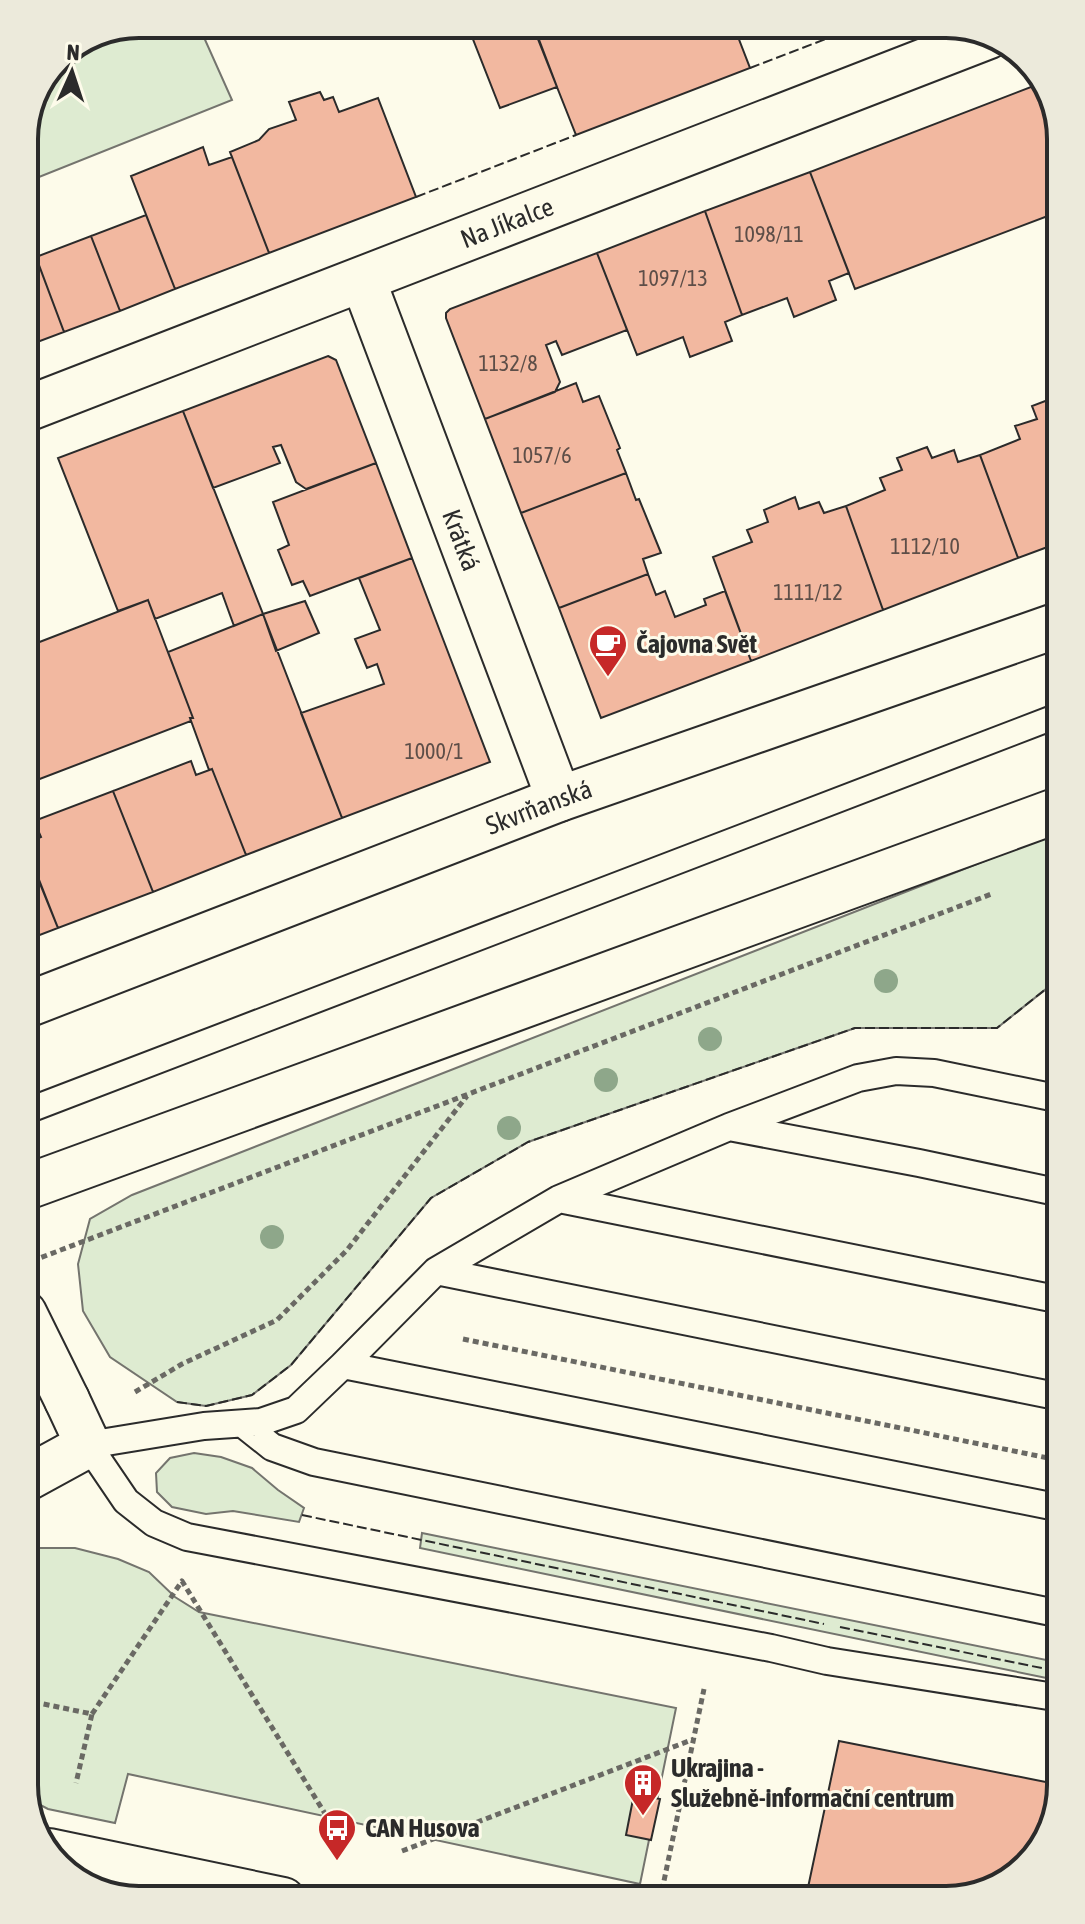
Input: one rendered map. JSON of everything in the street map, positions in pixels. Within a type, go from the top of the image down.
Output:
[{"type":"main road","name":"Na Jíkalce","points":[[38,405],[974,42]]},
{"type":"main road","name":"Krátká","points":[[363,280],[559,799]]},
{"type":"main road","name":"Skvrňanská","points":[[38,1001],[559,799],[1047,629]]},
{"type":"main road","points":[[38,1183],[1047,814]]},
{"type":"main road","points":[[38,1342],[78,1423]]},
{"type":"main road","points":[[38,1390],[78,1423]]},
{"type":"main road","points":[[38,1465],[78,1423]]},
{"type":"main road","points":[[65,1854],[216,1886]]},
{"type":"lane","points":[[78,1423],[243,1424],[261,1422],[296,1410],[436,1271],[559,1199],[729,1127],[858,1078],[896,1071],[934,1073],[1047,1096]]},
{"type":"lane","points":[[729,1127],[1047,1190]]},
{"type":"lane","points":[[559,1199],[1047,1297]]},
{"type":"lane","points":[[436,1271],[1047,1394]]},
{"type":"lane","points":[[343,1365],[1047,1505]]},
{"type":"lane","points":[[78,1423],[126,1501],[154,1523],[187,1537],[827,1661],[1047,1696]]},
{"type":"lane","points":[[243,1424],[272,1447],[314,1462],[1047,1611]]},
{"type":"path","points":[[38,1259],[1002,890]]},
{"type":"path","points":[[78,1423],[182,1364],[277,1320],[347,1250],[468,1094]]},
{"type":"path","points":[[463,1339],[1047,1457]]},
{"type":"path","points":[[76,1783],[92,1714],[182,1581],[340,1838]]},
{"type":"path","points":[[663,1886],[704,1689]]},
{"type":"path","points":[[38,1703],[92,1714]]},
{"type":"path","points":[[402,1851],[694,1739]]},
{"type":"green space","points":[[139,38],[204,38],[232,100],[38,177],[38,132],[48,94],[72,63],[106,43]]},
{"type":"green space","points":[[1047,836],[1047,988],[997,1028],[855,1028],[528,1142],[431,1198],[291,1365],[252,1395],[206,1406],[177,1402],[110,1357],[83,1311],[78,1264],[90,1219],[132,1195]]},
{"type":"green space","points":[[194,1453],[221,1457],[252,1468],[304,1508],[299,1522],[233,1511],[206,1514],[172,1507],[157,1492],[156,1473],[170,1458]]},
{"type":"green space","points":[[422,1533],[1047,1660],[1047,1678],[420,1548]]},
{"type":"green space","points":[[38,1548],[75,1548],[118,1559],[149,1572],[175,1597],[199,1612],[676,1708],[640,1884],[128,1774],[115,1823],[40,1805]]},
{"type":"building","points":[[472,38],[538,38],[557,87],[500,108]]},
{"type":"building","points":[[538,38],[738,38],[750,68],[576,135]]},
{"type":"building","points":[[1032,87],[1042,106],[1047,139],[1047,216],[855,289],[810,172]]},
{"type":"building","points":[[320,92],[324,100],[333,97],[339,112],[378,98],[416,197],[269,253],[230,152],[259,140],[269,129],[296,120],[289,102]]},
{"type":"building","points":[[203,147],[209,165],[232,157],[269,253],[175,289],[131,176]]},
{"type":"building","points":[[810,172],[849,273],[829,281],[836,300],[794,317],[787,298],[742,315],[705,211]]},
{"type":"building","points":[[705,211],[742,315],[725,322],[732,341],[690,357],[683,337],[637,355],[597,253]]},
{"type":"building","points":[[146,215],[175,289],[120,311],[91,236]]},
{"type":"building","points":[[91,236],[120,311],[64,332],[38,256]]},
{"type":"building","points":[[597,253],[627,330],[562,355],[556,341],[546,345],[560,382],[555,392],[485,419],[446,313]]},
{"type":"building","points":[[38,263],[64,332],[38,342]]},
{"type":"building","points":[[328,356],[336,360],[376,463],[306,489],[296,482],[281,445],[273,447],[280,463],[213,488],[183,411]]},
{"type":"building","points":[[576,383],[583,402],[599,396],[620,448],[617,450],[626,473],[521,513],[485,419]]},
{"type":"building","points":[[1047,400],[1047,547],[1018,558],[980,455],[1020,439],[1015,426],[1037,419],[1032,406]]},
{"type":"building","points":[[183,411],[263,614],[234,626],[222,593],[155,619],[148,600],[118,611],[58,458]]},
{"type":"building","points":[[927,447],[932,458],[954,450],[958,462],[980,455],[1018,558],[883,610],[846,506],[885,490],[880,478],[902,470],[897,458]]},
{"type":"building","points":[[376,463],[412,558],[310,596],[303,581],[292,585],[278,550],[289,545],[273,502]]},
{"type":"building","points":[[626,473],[661,553],[643,559],[648,574],[559,608],[521,513]]},
{"type":"building","points":[[795,497],[799,509],[819,502],[824,513],[846,506],[883,610],[751,661],[713,557],[752,542],[747,530],[768,522],[764,510]]},
{"type":"building","points":[[412,558],[490,762],[342,818],[301,713],[384,684],[377,664],[367,668],[355,639],[380,630],[359,578]]},
{"type":"building","points":[[648,574],[656,595],[665,591],[675,617],[706,605],[704,599],[725,591],[751,661],[601,718],[559,608]]},
{"type":"building","points":[[148,600],[193,718],[38,780],[38,643]]},
{"type":"building","points":[[305,601],[319,633],[276,651],[263,614]]},
{"type":"building","points":[[263,614],[342,818],[246,855],[212,769],[209,770],[168,652]]},
{"type":"building","points":[[191,761],[196,775],[212,769],[246,855],[153,892],[113,791]]},
{"type":"building","points":[[113,791],[153,892],[58,928],[38,877],[38,838],[41,837],[38,819]]},
{"type":"building","points":[[38,879],[58,928],[38,936]]},
{"type":"building","points":[[839,1741],[1047,1782],[1045,1805],[1037,1830],[1013,1861],[991,1876],[972,1883],[946,1886],[808,1886]]},
{"type":"building","name":"Ukrajina - Služebně-informační centrum","points":[[634,1794],[660,1799],[651,1840],[626,1835]]},
{"type":"tram line","points":[[38,1093],[1047,706]]},
{"type":"tram line","points":[[38,1121],[1047,733]]},
{"type":"fence","points":[[750,68],[828,38]]},
{"type":"fence","points":[[416,197],[576,135]]},
{"type":"fence","points":[[177,1402],[206,1406],[252,1395],[291,1365],[431,1198],[528,1142],[855,1028],[997,1028],[1047,988]]},
{"type":"fence","points":[[302,1515],[824,1624]]},
{"type":"fence","points":[[840,1627],[1047,1669]]},
{"type":"place","name":"Čajovna Svět","points":[[608,678]]},
{"type":"place","name":"Ukrajina - Služebně-informační centrum","points":[[643,1817]]},
{"type":"place","name":"CAN Husova","points":[[337,1862]]}]
